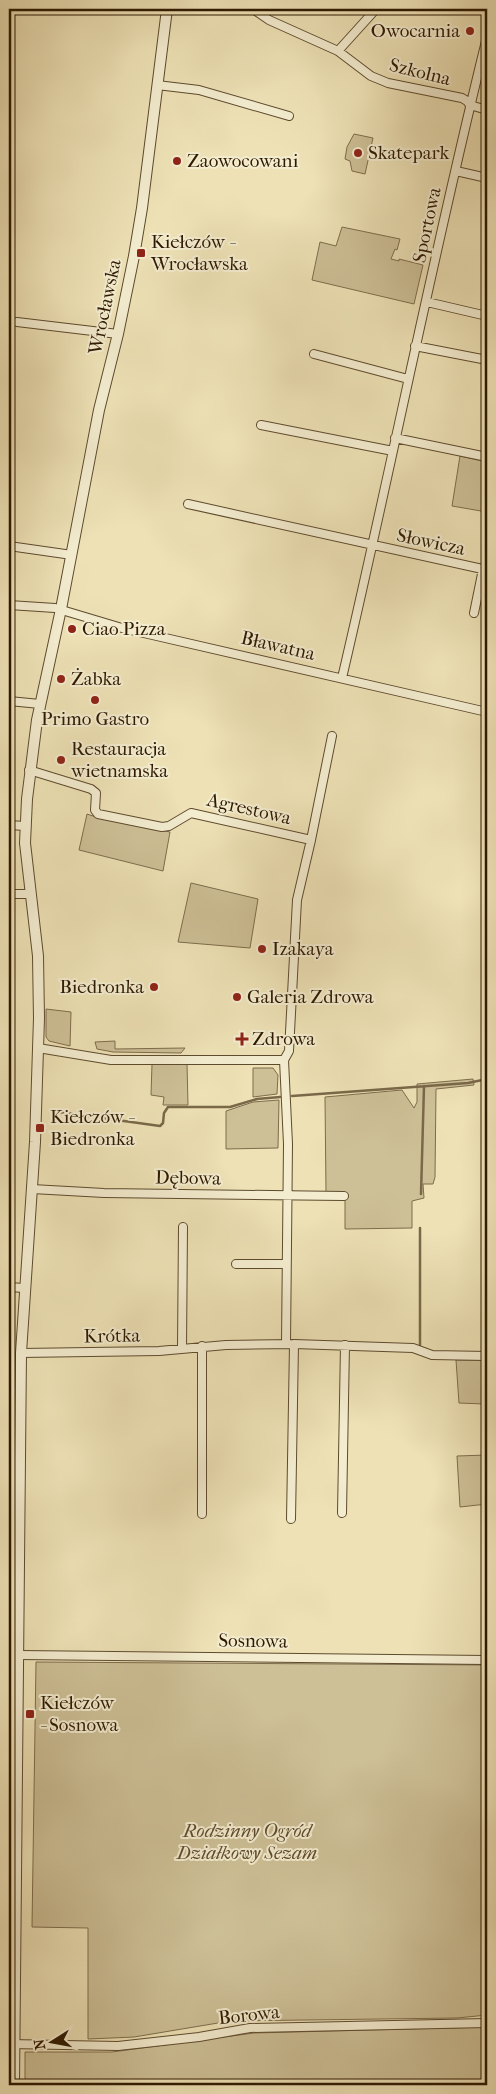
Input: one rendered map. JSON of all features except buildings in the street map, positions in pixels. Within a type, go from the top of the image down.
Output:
[{"type":"street","name":"Wrocławska","points":[[14,2085],[12,2045],[13,1869],[19,1655],[14,1536],[24,1288],[32,1189],[39,980],[26,858],[25,826],[29,770],[40,704],[61,609],[99,410],[118,334],[142,208],[167,9]]},
{"type":"street","name":"Szkolna","points":[[253,9],[269,20],[338,52],[371,76],[388,83],[462,98],[470,105],[487,110]]},
{"type":"street","points":[[338,52],[376,9]]},
{"type":"street","name":"Sportowa","points":[[342,678],[415,346],[427,302],[470,105],[487,37]]},
{"type":"street","points":[[157,85],[199,90],[289,116]]},
{"type":"street","points":[[456,171],[487,178]]},
{"type":"street","points":[[427,302],[487,316]]},
{"type":"street","points":[[17,322],[118,334]]},
{"type":"street","points":[[415,346],[487,360]]},
{"type":"street","points":[[314,354],[408,379]]},
{"type":"street","points":[[261,425],[392,451]]},
{"type":"street","points":[[395,438],[487,457]]},
{"type":"street","points":[[188,504],[372,546]]},
{"type":"street","points":[[9,546],[72,554]]},
{"type":"street","name":"Słowicza","points":[[372,546],[485,570],[474,613]]},
{"type":"street","points":[[9,605],[47,606],[61,609]]},
{"type":"street","name":"Bławatna","points":[[61,609],[122,628],[487,712]]},
{"type":"street","points":[[9,701],[40,704]]},
{"type":"street","name":"Agrestowa","points":[[288,1196],[287,1103],[284,1060],[289,1051],[297,900],[332,736]]},
{"type":"street","name":"Agrestowa","points":[[29,770],[91,789],[96,793],[95,810],[98,814],[162,827],[169,826],[191,813],[311,840]]},
{"type":"street","points":[[9,825],[25,826]]},
{"type":"street","points":[[9,894],[31,894]]},
{"type":"street","points":[[38,1048],[111,1060],[284,1060]]},
{"type":"street","name":"Dębowa","points":[[32,1189],[104,1193],[344,1196]]},
{"type":"street","points":[[288,1196],[286,1264],[290,1344],[291,1519]]},
{"type":"street","points":[[182,1349],[183,1227]]},
{"type":"street","points":[[236,1264],[286,1264]]},
{"type":"street","points":[[9,1287],[24,1288]]},
{"type":"street","name":"Krótka","points":[[21,1353],[110,1352],[182,1349],[202,1346],[290,1344],[413,1348],[432,1355],[487,1356]]},
{"type":"street","points":[[342,1513],[344,1345]]},
{"type":"street","points":[[202,1346],[202,1514]]},
{"type":"street","name":"Sosnowa","points":[[19,1655],[487,1660]]},
{"type":"street","name":"Borowa","points":[[12,2045],[118,2046],[199,2037],[250,2028],[487,2023]]},
{"type":"green space","name":"Skatepark","points":[[354,134],[373,138],[365,174],[352,171],[350,161],[345,159],[347,147]]},
{"type":"green space","points":[[342,227],[400,239],[397,250],[395,249],[391,259],[423,265],[414,304],[312,280],[320,242],[336,246]]},
{"type":"green space","points":[[460,456],[487,462],[487,512],[452,506]]},
{"type":"green space","points":[[87,814],[170,832],[163,871],[79,850]]},
{"type":"green space","points":[[191,883],[258,899],[250,948],[178,942]]},
{"type":"green space","points":[[46,1009],[71,1012],[70,1046],[49,1041],[46,1037]]},
{"type":"green space","points":[[115,1041],[115,1049],[185,1048],[181,1053],[113,1052],[97,1049],[95,1042]]},
{"type":"green space","points":[[152,1064],[187,1064],[188,1105],[163,1105],[164,1097],[151,1095]]},
{"type":"green space","points":[[253,1068],[273,1068],[278,1075],[277,1094],[253,1097]]},
{"type":"green space","points":[[473,1079],[474,1085],[436,1089],[435,1177],[433,1184],[423,1184],[424,1198],[412,1201],[412,1228],[345,1229],[345,1199],[326,1193],[325,1097],[402,1090],[414,1108],[417,1102],[417,1084]]},
{"type":"green space","points":[[279,1100],[278,1148],[226,1149],[226,1111],[253,1102]]},
{"type":"green space","points":[[456,1360],[484,1360],[484,1404],[459,1403]]},
{"type":"green space","points":[[487,1455],[487,1504],[460,1507],[457,1456]]},
{"type":"green space","name":"Rodzinny Ogród Działkowy Sezam","points":[[36,1662],[487,1665],[487,2015],[457,2018],[230,2021],[134,2037],[88,2039],[88,1928],[32,1927]]},
{"type":"green space","points":[[487,2027],[487,2085],[25,2085],[25,2052],[112,2052],[254,2033]]},
{"type":"waterway","points":[[292,1096],[468,1083],[487,1079]]},
{"type":"waterway","points":[[421,1194],[424,1086]]},
{"type":"waterway","points":[[52,1111],[160,1126],[163,1123],[164,1113],[168,1107],[230,1107],[257,1099],[280,1097]]},
{"type":"waterway","points":[[420,1228],[420,1345]]},
{"type":"place","name":"Owocarnia","points":[[470,31]]},
{"type":"place","name":"Skatepark","points":[[358,153]]},
{"type":"place","name":"Zaowocowani","points":[[177,161]]},
{"type":"place","name":"Kiełczów - Wrocławska","points":[[141,253]]},
{"type":"place","name":"Ciao Pizza","points":[[72,629]]},
{"type":"place","name":"Żabka","points":[[61,679]]},
{"type":"place","name":"Primo Gastro","points":[[95,700]]},
{"type":"place","name":"Restauracja wietnamska","points":[[61,760]]},
{"type":"place","name":"Izakaya","points":[[262,949]]},
{"type":"place","name":"Biedronka","points":[[154,987]]},
{"type":"place","name":"Galeria Zdrowa","points":[[237,997]]},
{"type":"place","name":"Zdrowa","points":[[242,1039]]},
{"type":"place","name":"Kiełczów - Biedronka","points":[[40,1128]]},
{"type":"place","name":"Kiełczów - Sosnowa","points":[[30,1714]]}]
